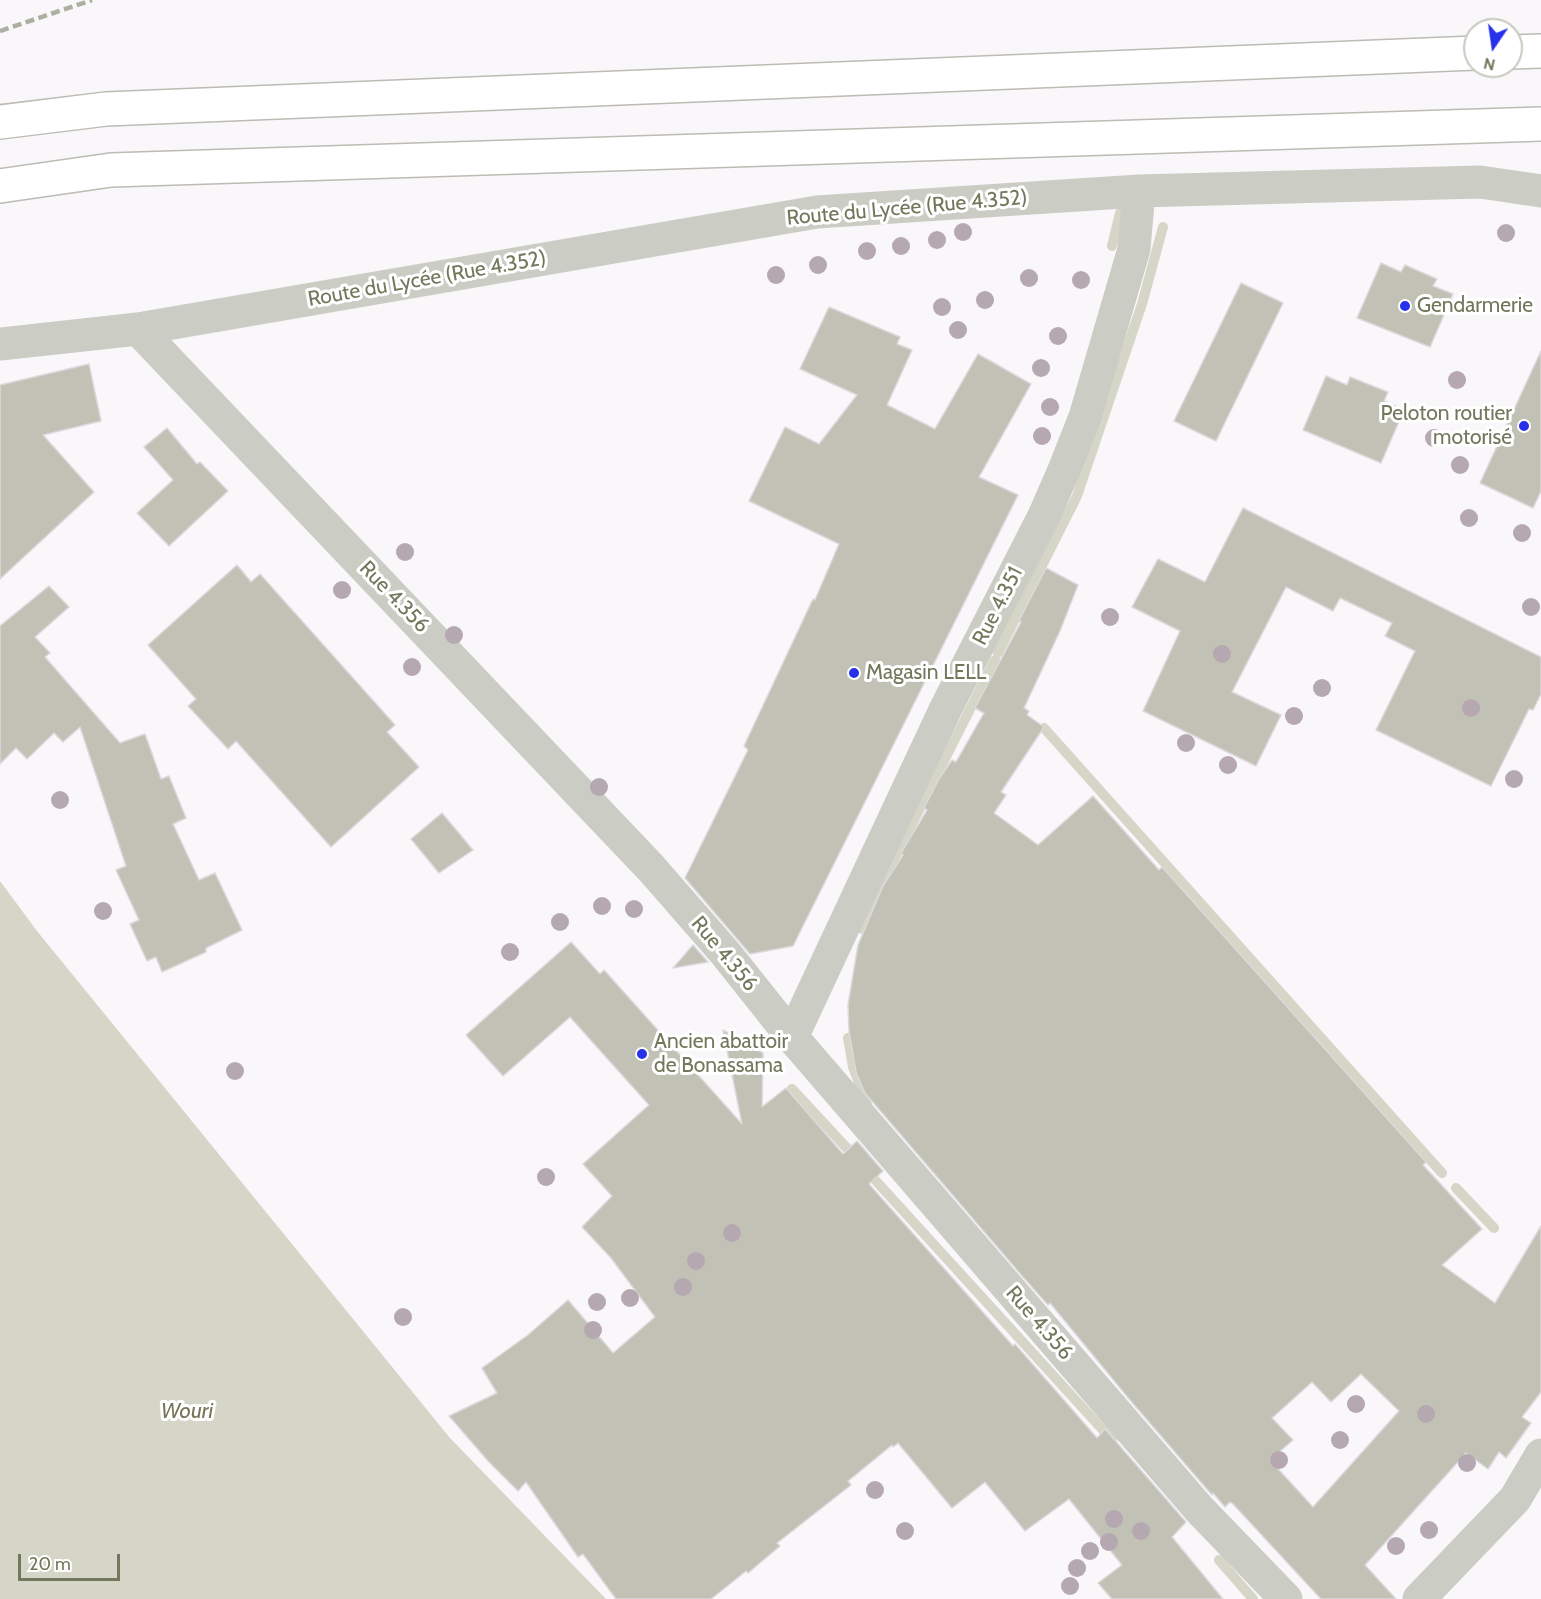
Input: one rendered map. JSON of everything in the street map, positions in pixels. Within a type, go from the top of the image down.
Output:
[{"type":"highway","points":[[1523,52],[1541,51]]},
{"type":"highway","points":[[0,122],[106,109],[1463,53]]},
{"type":"highway","points":[[0,186],[111,170],[1541,124]]},
{"type":"street","name":"Route du Lycée (Rue 4.352)","points":[[0,344],[138,329],[817,212],[1140,191],[1480,182],[1541,191]]},
{"type":"street","name":"Rue 4.351","points":[[792,1037],[945,710],[1044,516],[1064,470],[1084,417],[1134,249],[1140,191]]},
{"type":"street","name":"Rue 4.356","points":[[138,329],[651,868],[726,954],[792,1037],[1200,1510],[1286,1599]]},
{"type":"street","points":[[1419,1599],[1515,1499],[1541,1455]]},
{"type":"water","name":"Wouri","points":[[0,881],[37,931],[450,1438],[606,1599],[0,1599]]},
{"type":"building","name":"Gendarmerie","points":[[1381,263],[1401,272],[1405,265],[1437,279],[1433,286],[1453,294],[1430,347],[1357,318]]},
{"type":"building","points":[[1241,283],[1283,303],[1216,441],[1174,421]]},
{"type":"building","name":"Magasin LELL","points":[[829,307],[900,337],[897,344],[912,350],[887,405],[935,429],[978,354],[1031,384],[979,477],[1018,495],[793,946],[750,954],[685,878],[748,750],[744,746],[813,599],[815,600],[839,544],[749,501],[785,427],[819,444],[857,395],[800,369]]},
{"type":"building","name":"Peloton routier motorisé","points":[[1541,351],[1541,491],[1533,508],[1480,483]]},
{"type":"building","points":[[89,364],[101,421],[43,435],[94,492],[0,579],[0,385]]},
{"type":"building","points":[[1326,376],[1347,385],[1350,377],[1388,392],[1384,401],[1404,410],[1381,463],[1303,430]]},
{"type":"building","points":[[167,428],[197,464],[200,462],[228,491],[169,546],[137,513],[173,480],[144,447]]},
{"type":"building","points":[[1243,508],[1541,657],[1541,694],[1533,710],[1529,709],[1491,786],[1376,730],[1415,651],[1385,636],[1392,623],[1340,598],[1333,611],[1286,587],[1232,692],[1281,715],[1256,766],[1143,711],[1180,631],[1132,607],[1158,559],[1205,582]]},
{"type":"building","points":[[237,565],[251,582],[260,574],[395,725],[387,732],[419,767],[331,847],[236,741],[228,749],[188,706],[196,699],[148,645]]},
{"type":"building","points":[[1046,568],[1078,585],[1060,631],[1024,708],[1029,711],[1027,715],[1044,727],[1001,792],[1006,795],[994,813],[1038,845],[1093,796],[1159,870],[1162,867],[1426,1162],[1423,1165],[1482,1229],[1442,1265],[1495,1303],[1541,1226],[1541,1392],[1522,1417],[1531,1423],[1506,1458],[1499,1452],[1488,1469],[1466,1453],[1365,1565],[1396,1599],[1321,1599],[1233,1504],[1230,1502],[1225,1507],[1213,1493],[1212,1495],[1050,1303],[1048,1305],[1023,1277],[865,1093],[856,1072],[849,1031],[848,1005],[858,945],[883,886],[927,810],[924,808],[939,779],[952,760],[956,762],[984,713],[975,708],[1021,622],[1019,621]],"holes":[[[1361,1374],[1399,1411],[1313,1507],[1270,1460],[1293,1440],[1272,1418],[1312,1382],[1331,1402]]]},
{"type":"building","points":[[49,586],[69,607],[35,637],[50,653],[45,657],[120,743],[145,734],[161,779],[169,776],[186,818],[173,824],[199,880],[215,873],[242,930],[206,948],[206,952],[162,972],[156,957],[147,961],[130,924],[139,920],[116,870],[126,866],[80,727],[63,742],[54,733],[27,759],[16,748],[0,764],[0,626]]},
{"type":"building","points":[[442,813],[473,850],[439,873],[411,839]]},
{"type":"building","points":[[571,942],[600,974],[604,970],[742,1124],[723,1030],[763,1053],[762,1107],[786,1088],[843,1154],[857,1141],[883,1171],[869,1184],[1097,1438],[1105,1429],[1186,1522],[1172,1537],[1223,1599],[1112,1599],[1098,1583],[1122,1565],[1069,1499],[1025,1531],[985,1482],[952,1508],[898,1443],[893,1447],[892,1445],[848,1481],[851,1485],[777,1543],[780,1546],[748,1573],[746,1571],[711,1599],[616,1599],[583,1554],[578,1557],[526,1482],[518,1491],[449,1416],[497,1393],[482,1368],[528,1335],[568,1300],[613,1353],[655,1317],[611,1258],[582,1227],[612,1196],[583,1164],[649,1105],[570,1017],[503,1076],[466,1035]]},
{"type":"building","points":[[693,945],[708,962],[673,968]]},
{"type":"waterway","points":[[1112,246],[1120,213]]},
{"type":"waterway","points":[[998,653],[1077,496],[1142,304],[1163,227]]},
{"type":"waterway","points":[[862,929],[888,871],[995,660]]},
{"type":"waterway","points":[[1044,728],[1442,1173]]},
{"type":"waterway","points":[[848,1038],[853,1067],[867,1104]]},
{"type":"waterway","points":[[792,1089],[856,1158]]},
{"type":"waterway","points":[[866,1170],[1112,1440]]},
{"type":"waterway","points":[[1456,1188],[1494,1228]]},
{"type":"waterway","points":[[1219,1560],[1253,1599]]},
{"type":"railway","points":[[0,31],[92,0]]},
{"type":"place","name":"Gendarmerie","points":[[1405,306]]},
{"type":"place","name":"Peloton routier motorisé","points":[[1524,426]]},
{"type":"place","name":"Magasin LELL","points":[[854,673]]},
{"type":"place","name":"Ancien abattoir de Bonassama","points":[[642,1054]]}]
